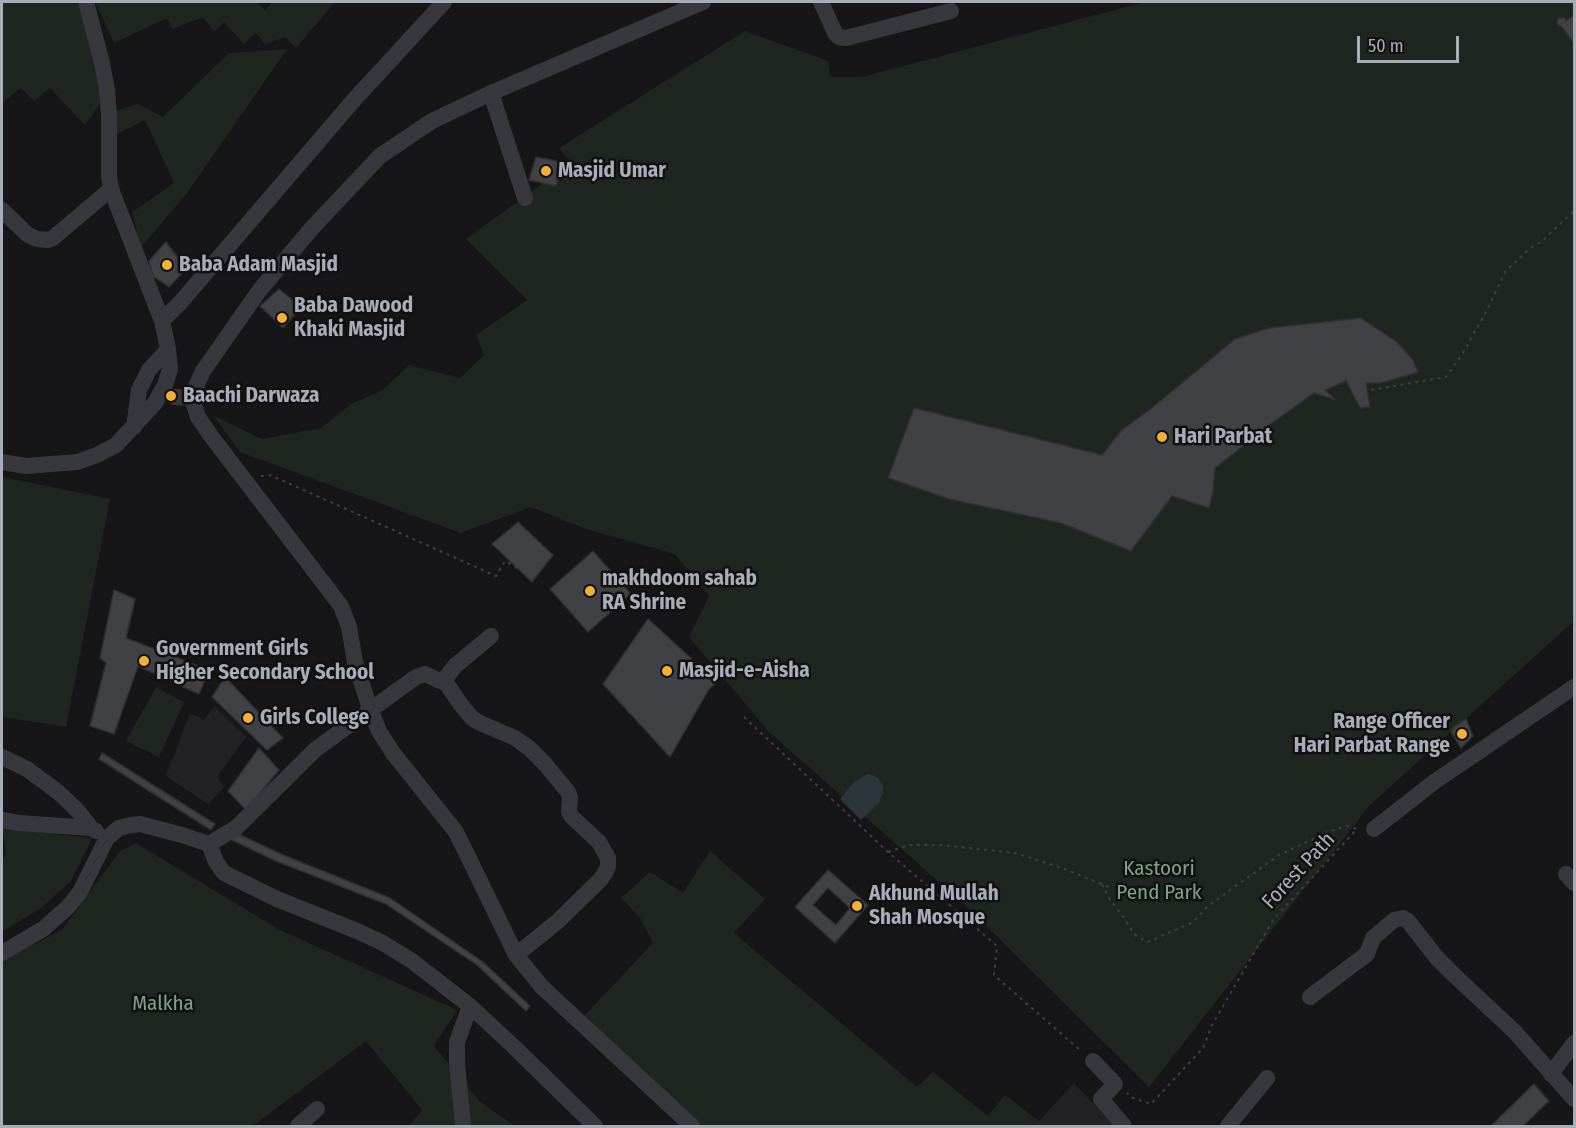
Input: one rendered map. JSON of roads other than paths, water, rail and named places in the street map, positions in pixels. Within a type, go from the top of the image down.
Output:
[{"type":"street","points":[[86,2],[107,90],[111,189],[162,321],[170,369],[168,394]]},
{"type":"street","points":[[162,321],[353,101],[444,2]]},
{"type":"street","points":[[692,1126],[542,987],[516,955],[456,832],[393,753],[379,731],[355,662],[349,627],[340,606],[211,436],[198,417],[193,402],[203,370],[259,291],[312,228],[380,156],[432,121],[491,93],[703,2]]},
{"type":"street","points":[[821,2],[836,33],[839,37],[846,38],[951,12]]},
{"type":"street","points":[[491,93],[525,198]]},
{"type":"street","points":[[2,210],[28,235],[48,240],[111,189]]},
{"type":"street","points":[[134,427],[139,390],[149,370],[168,349]]},
{"type":"street","points":[[2,462],[26,466],[77,462],[116,445],[155,403],[168,394],[194,398]]},
{"type":"street","points":[[444,680],[455,666],[491,636]]},
{"type":"street","points":[[208,844],[237,828],[316,749],[370,709],[420,675],[429,675],[440,681],[444,680]]},
{"type":"street","points":[[444,680],[472,718],[515,738],[545,764],[568,792],[569,812],[572,817],[599,842],[608,858],[608,866],[601,879],[557,922],[516,955]]},
{"type":"street","points":[[1374,829],[1434,782],[1575,687]]},
{"type":"street","points":[[2,757],[27,768],[58,792],[78,811],[91,828],[107,838]]},
{"type":"street","points":[[2,820],[91,828]]},
{"type":"street","points":[[2,953],[43,929],[68,907],[80,892],[107,838],[119,828],[140,824],[182,835],[208,844],[224,873],[277,899],[357,931],[412,961],[470,1006],[595,1126]]},
{"type":"street","points":[[1310,997],[1367,954],[1374,938],[1394,920],[1403,918],[1408,921],[1437,958],[1515,1032],[1575,1099]]},
{"type":"street","points":[[463,1126],[456,1063],[458,1042],[470,1006]]},
{"type":"street","points":[[1551,1074],[1575,1043]]},
{"type":"street","points":[[1093,1061],[1115,1084],[1101,1099],[1125,1126]]},
{"type":"street","points":[[1228,1126],[1267,1078]]},
{"type":"street","points":[[298,1126],[316,1109]]},
{"type":"place","name":"Masjid Umar","points":[[546,171]]},
{"type":"place","name":"Baba Adam Masjid","points":[[167,265]]},
{"type":"place","name":"Baba Dawood Khaki Masjid","points":[[282,318]]},
{"type":"place","name":"Baachi Darwaza","points":[[171,396]]},
{"type":"place","name":"Hari Parbat","points":[[1162,437]]},
{"type":"place","name":"makhdoom sahab RA Shrine","points":[[590,591]]},
{"type":"place","name":"Government Girls Higher Secondary School","points":[[144,661]]},
{"type":"place","name":"Masjid-e-Aisha","points":[[667,671]]},
{"type":"place","name":"Girls College","points":[[248,718]]},
{"type":"place","name":"Range Officer Hari Parbat Range","points":[[1462,734]]},
{"type":"place","name":"Akhund Mullah Shah Mosque","points":[[857,906]]},
{"type":"park label","name":"Kastoori Pend Park","points":[[1159,881]]},
{"type":"park label","name":"Malkha","points":[[163,1004]]}]
